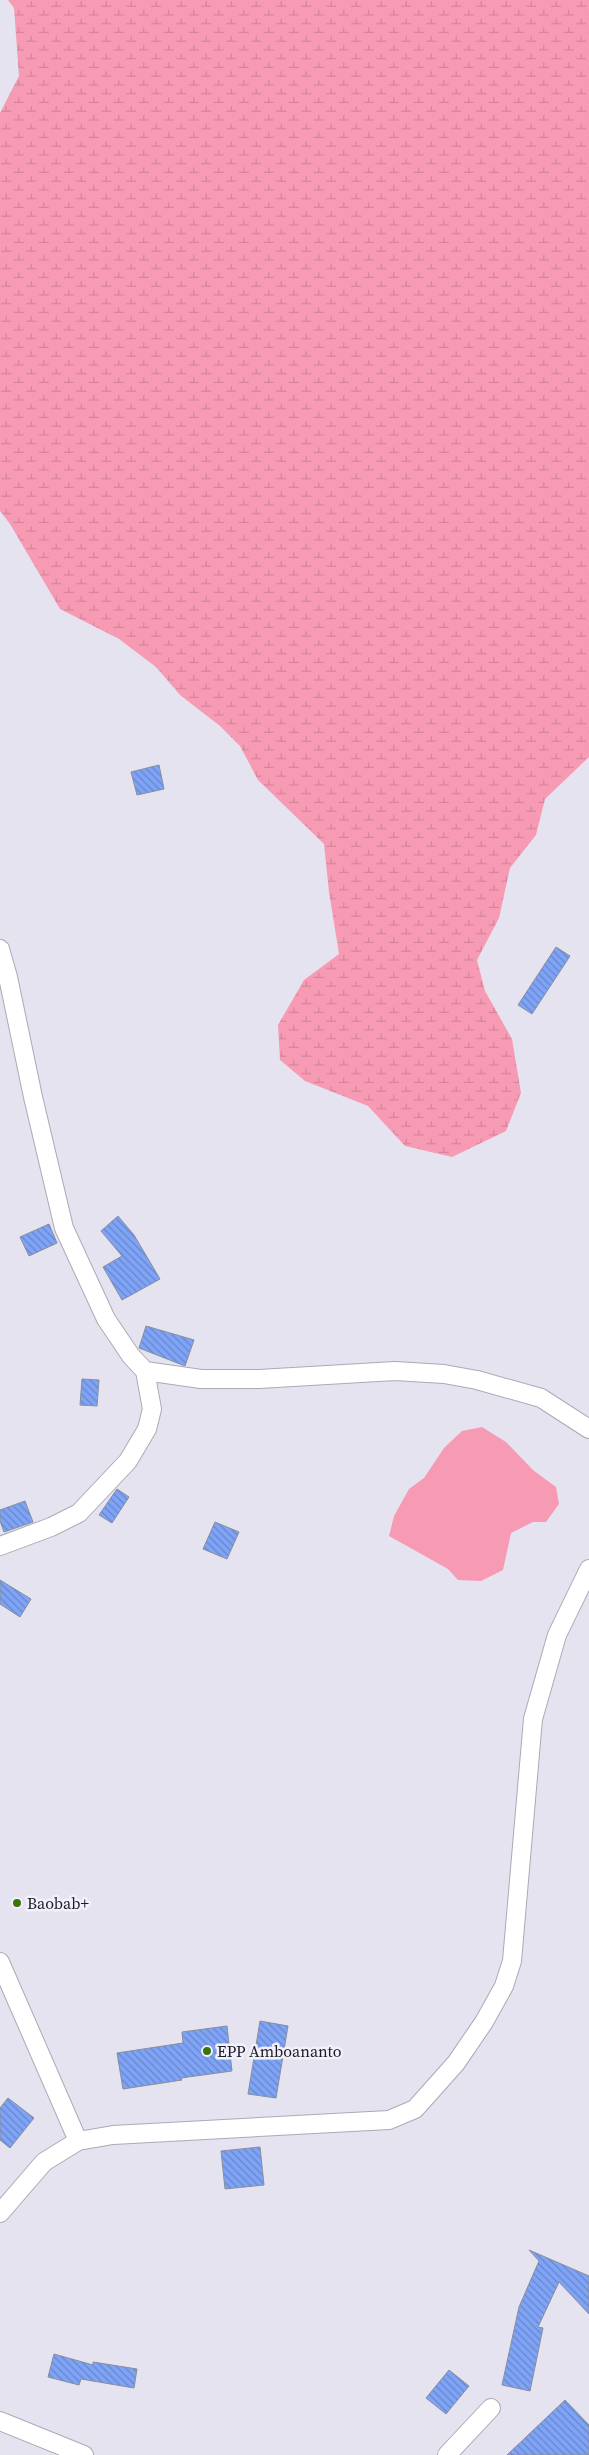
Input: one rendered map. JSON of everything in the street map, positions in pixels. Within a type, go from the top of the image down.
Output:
[{"type":"street","points":[[0,949],[8,977],[33,1097],[64,1228],[106,1319],[145,1371],[152,1409],[147,1429],[128,1461],[79,1513],[51,1527],[0,1546]]},
{"type":"street","points":[[145,1371],[201,1379],[259,1379],[395,1370],[444,1374],[477,1380],[541,1398],[589,1429]]},
{"type":"street","points":[[0,2213],[44,2162],[78,2141],[113,2135],[389,2120],[415,2109],[437,2086],[484,2022],[504,1986],[512,1961],[533,1719],[557,1635],[589,1569]]},
{"type":"street","points":[[0,1962],[78,2141]]},
{"type":"street","points":[[447,2455],[491,2408]]},
{"type":"street","points":[[0,2421],[84,2455]]},
{"type":"green space","points":[[8,0],[589,0],[589,757],[545,799],[536,835],[510,868],[499,918],[477,960],[485,991],[512,1039],[521,1093],[506,1131],[452,1157],[405,1146],[368,1106],[305,1081],[280,1060],[278,1025],[304,980],[339,954],[329,892],[324,844],[258,780],[240,746],[220,726],[180,695],[156,667],[119,639],[60,609],[10,524],[0,511],[0,113],[19,76],[14,8]]},
{"type":"green space","points":[[482,1427],[506,1442],[533,1470],[556,1487],[559,1504],[546,1522],[533,1522],[511,1533],[503,1570],[481,1581],[458,1580],[448,1569],[389,1536],[394,1516],[409,1489],[424,1478],[444,1448],[462,1431]]},
{"type":"building","points":[[159,765],[164,789],[137,795],[131,772]]},
{"type":"building","points":[[556,947],[570,956],[532,1014],[518,1005]]},
{"type":"building","points":[[118,1216],[134,1235],[160,1279],[122,1300],[103,1267],[122,1256],[101,1231]]},
{"type":"building","points":[[49,1224],[57,1243],[29,1256],[20,1237]]},
{"type":"building","points":[[146,1326],[194,1340],[185,1366],[139,1348]]},
{"type":"building","points":[[82,1379],[99,1380],[97,1406],[80,1405]]},
{"type":"building","points":[[117,1489],[129,1497],[112,1523],[99,1515]]},
{"type":"building","points":[[25,1501],[33,1522],[4,1532],[0,1521],[0,1510]]},
{"type":"building","points":[[215,1522],[239,1532],[227,1559],[203,1549]]},
{"type":"building","points":[[0,1580],[31,1599],[20,1617],[0,1604]]},
{"type":"building","points":[[260,2021],[288,2026],[276,2098],[248,2094]]},
{"type":"building","points":[[227,2026],[232,2071],[123,2089],[117,2053],[183,2043],[182,2032]]},
{"type":"building","points":[[8,2098],[34,2118],[10,2148],[0,2140],[0,2108]]},
{"type":"building","points":[[260,2147],[264,2185],[225,2189],[221,2151]]},
{"type":"building","points":[[529,2250],[589,2276],[589,2314],[559,2282],[538,2327],[543,2328],[530,2391],[502,2385],[519,2307],[539,2261]]},
{"type":"building","points":[[54,2354],[93,2365],[93,2362],[137,2369],[134,2388],[81,2379],[79,2385],[48,2377]]},
{"type":"building","points":[[449,2370],[469,2386],[446,2414],[426,2398]]},
{"type":"building","points":[[565,2400],[589,2425],[589,2455],[507,2455]]},
{"type":"place","name":"Baobab+","points":[[17,1903]]},
{"type":"place","name":"EPP Amboananto","points":[[207,2051]]}]
